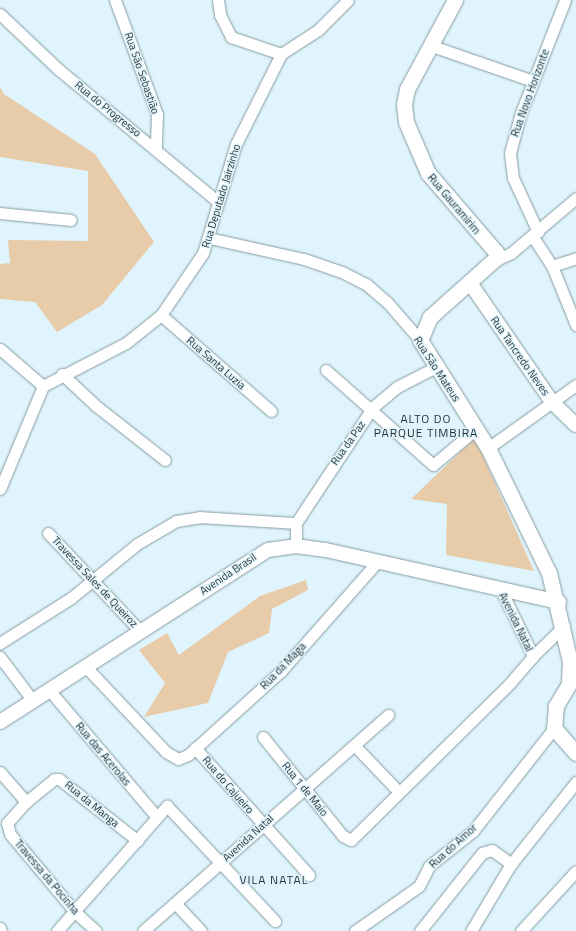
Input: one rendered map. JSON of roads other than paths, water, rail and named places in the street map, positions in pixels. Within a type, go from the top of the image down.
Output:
[{"type":"main road","name":"Rua Gauramirim","points":[[455,0],[432,46],[407,89],[404,105],[409,130],[428,173],[498,257]]},
{"type":"main road","points":[[420,340],[430,317],[498,257]]},
{"type":"main road","name":"Rua São Mateus","points":[[420,340],[488,448],[549,573],[559,602],[569,649],[572,681]]},
{"type":"main road","points":[[572,681],[556,706],[554,728],[576,753]]},
{"type":"street","name":"Rua São Sebastião","points":[[115,0],[157,114],[156,148]]},
{"type":"street","points":[[218,0],[220,15],[231,37],[281,54]]},
{"type":"street","name":"Rua Deputado Jairzinho","points":[[42,386],[62,374],[126,343],[161,315],[196,266],[209,238],[218,202],[243,126],[281,54],[318,30],[348,0]]},
{"type":"street","name":"Rua Novo Horizonte","points":[[566,0],[533,81],[510,153],[513,178],[576,324]]},
{"type":"street","name":"Rua do Progresso","points":[[0,14],[58,69],[156,148],[218,202]]},
{"type":"street","points":[[432,46],[533,81]]},
{"type":"street","points":[[498,257],[536,234],[576,198]]},
{"type":"street","points":[[0,213],[71,220]]},
{"type":"street","name":"Rua São Mateus","points":[[209,238],[304,258],[342,272],[376,293],[420,340]]},
{"type":"street","points":[[552,266],[576,258]]},
{"type":"street","name":"Rua Tancredo Neves","points":[[470,283],[552,402],[576,425]]},
{"type":"street","name":"Rua Santa Luzia","points":[[161,315],[271,411]]},
{"type":"street","points":[[0,349],[42,386],[0,489]]},
{"type":"street","name":"Rua da Paz","points":[[296,523],[372,408],[397,387],[436,367]]},
{"type":"street","points":[[326,370],[372,408],[436,465],[476,429]]},
{"type":"street","points":[[62,374],[95,405],[165,460]]},
{"type":"street","points":[[488,448],[576,385]]},
{"type":"street","points":[[0,643],[95,580],[137,544],[183,518],[296,523],[296,546]]},
{"type":"street","name":"Travessa Sales de Queiroz","points":[[48,533],[95,580],[141,632]]},
{"type":"street","name":"Avenida Brasil","points":[[0,722],[141,632],[255,556],[296,546],[500,588],[559,602]]},
{"type":"street","name":"Rua da Maga","points":[[86,667],[166,752],[178,759],[195,748],[281,671],[377,562]]},
{"type":"street","name":"Avenida Natal","points":[[500,588],[533,656]]},
{"type":"street","name":"Avenida Natal","points":[[347,840],[356,837],[398,791],[509,684],[533,656],[564,626]]},
{"type":"street","points":[[0,657],[34,701]]},
{"type":"street","name":"Rua das Acerolas","points":[[50,691],[157,817]]},
{"type":"street","name":"Avenida Natal","points":[[143,931],[388,715]]},
{"type":"street","name":"Rua do Amor","points":[[355,931],[419,886],[429,866],[473,831],[554,728]]},
{"type":"street","name":"Rua 1 de Maio","points":[[263,737],[347,840]]},
{"type":"street","points":[[354,745],[398,791]]},
{"type":"street","name":"Rua do Cajueiro","points":[[195,748],[308,875]]},
{"type":"street","points":[[0,772],[26,802]]},
{"type":"street","name":"Rua da Manga","points":[[26,802],[59,779],[138,842]]},
{"type":"street","points":[[471,931],[511,864],[576,782]]},
{"type":"street","name":"Travessa da Pocinha","points":[[26,802],[11,818],[7,829],[76,913],[96,931]]},
{"type":"street","points":[[57,931],[76,913],[138,842],[167,806],[275,921]]},
{"type":"street","points":[[420,931],[482,853],[492,850],[511,864]]},
{"type":"street","points":[[522,931],[576,872]]},
{"type":"street","points":[[174,903],[201,931]]},
{"type":"district","name":"ALTO DO PARQUE TIMBIRA","points":[[426,426]]},
{"type":"district","name":"VILA NATAL","points":[[274,880]]}]
